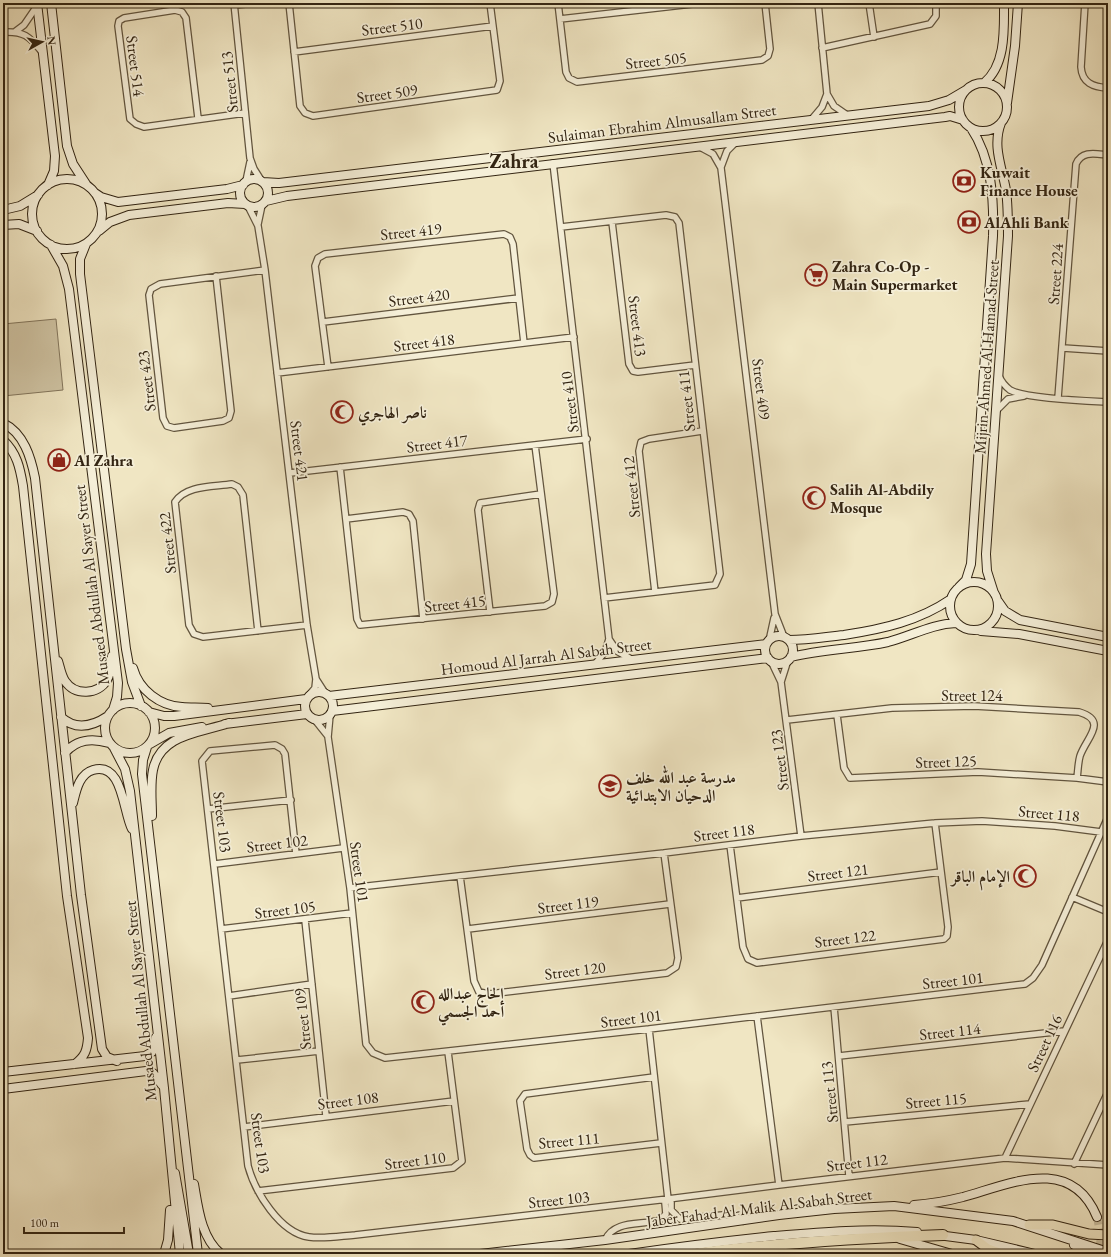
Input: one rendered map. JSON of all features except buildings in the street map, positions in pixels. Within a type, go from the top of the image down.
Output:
[{"type":"highway","points":[[692,1254],[752,1247],[943,1235]]},
{"type":"main road","points":[[1029,1225],[1053,1226],[1089,1234],[1108,1235]]},
{"type":"main road","points":[[976,1240],[988,1249],[1002,1254]]},
{"type":"street","points":[[51,3],[67,146],[75,169],[100,202],[102,213],[101,224],[96,235]]},
{"type":"street","points":[[234,4],[256,3]]},
{"type":"street","name":"Street 509","points":[[289,3],[301,109],[310,116],[495,91],[500,84],[490,3]]},
{"type":"street","name":"Street 505","points":[[558,3],[567,75],[574,81],[580,82],[762,60],[768,56],[770,49],[765,3]]},
{"type":"street","points":[[560,19],[701,3]]},
{"type":"street","points":[[818,3],[827,94],[834,106],[848,115]]},
{"type":"street","points":[[869,3],[874,37]]},
{"type":"street","points":[[822,48],[930,24],[936,16],[936,3]]},
{"type":"street","points":[[984,83],[998,64],[1003,33],[1004,3]]},
{"type":"street","points":[[1007,104],[1005,97],[996,87],[984,83],[971,86],[966,90],[961,97],[960,105],[963,120],[971,128],[987,130],[1001,123],[1007,111],[1015,46],[1018,3]]},
{"type":"street","points":[[1085,3],[1081,72],[1085,80],[1092,86],[1108,88]]},
{"type":"street","points":[[37,4],[55,156],[54,171],[48,185]]},
{"type":"street","points":[[16,31],[24,25],[37,4]]},
{"type":"street","name":"Street 513","points":[[234,4],[250,158],[254,169],[262,181]]},
{"type":"street","name":"Street 514","points":[[198,118],[186,18],[182,12],[175,10],[124,18],[119,21],[118,26],[130,119],[136,124],[144,127],[198,118],[245,113]]},
{"type":"street","name":"Street 510","points":[[294,52],[493,26]]},
{"type":"street","points":[[3,32],[16,31],[24,34],[32,40],[42,52]]},
{"type":"street","name":"Sulaiman Ebrahim Almusallam Street","points":[[262,181],[279,183],[929,106],[949,100],[966,90]]},
{"type":"street","points":[[811,120],[822,107],[827,94]]},
{"type":"street","name":"Sulaiman Ebrahim Almusallam Street","points":[[264,203],[281,197],[553,163],[735,143],[945,116],[963,120]]},
{"type":"street","name":"Mijrin Ahmed Al Hamad Street","points":[[994,593],[986,571],[986,554],[1008,220],[1006,190],[997,148],[997,135],[1001,123]]},
{"type":"street","name":"Mijrin Ahmed Al Hamad Street","points":[[959,587],[966,580],[972,564],[993,236],[993,210],[986,162],[980,141],[971,128]]},
{"type":"street","points":[[721,168],[724,157],[735,143]]},
{"type":"street","name":"Street 409","points":[[700,147],[713,154],[721,168],[775,614],[773,628],[767,642]]},
{"type":"street","name":"Street 224","points":[[1058,398],[1076,164],[1080,157],[1088,154],[1108,155]]},
{"type":"street","name":"Street 513","points":[[244,183],[250,158]]},
{"type":"street","name":"Street 410","points":[[553,163],[609,639]]},
{"type":"street","points":[[416,166],[418,180]]},
{"type":"street","points":[[405,168],[408,174],[406,182]]},
{"type":"street","points":[[3,210],[20,206],[38,195],[48,185],[59,180],[70,179],[80,182],[102,197],[118,202],[227,189],[256,179],[262,181],[268,190],[264,203],[253,208],[246,205],[228,203],[119,218],[106,225],[86,244],[75,249],[63,249],[51,245],[43,239],[37,231],[32,213],[38,195]]},
{"type":"street","points":[[244,183],[240,197],[246,205]]},
{"type":"street","points":[[161,197],[157,205],[164,211]]},
{"type":"street","name":"Street 421","points":[[258,226],[264,203]]},
{"type":"street","name":"Street 421","points":[[246,205],[258,226],[265,270],[307,625],[316,679],[327,694]]},
{"type":"street","name":"Street 411","points":[[561,227],[666,215],[675,217],[679,223],[702,431],[720,574],[715,585],[604,598]]},
{"type":"street","name":"Street 413","points":[[612,222],[629,364],[633,370],[638,372],[695,365]]},
{"type":"street","points":[[3,225],[19,224],[37,231]]},
{"type":"street","name":"Street 419","points":[[328,367],[315,266],[318,258],[325,254],[504,234],[510,237],[513,244],[524,343]]},
{"type":"street","name":"Musaed Abdullah Al Sayer Street","points":[[86,244],[80,259],[80,274],[126,649],[132,682],[141,706]]},
{"type":"street","name":"Musaed Abdullah Al Sayer Street","points":[[51,245],[63,266],[68,282],[118,690],[111,713]]},
{"type":"street","name":"Street 423","points":[[216,276],[231,411],[229,418],[222,421],[174,428],[167,426],[164,418],[149,295],[151,289],[160,284],[216,276],[265,270]]},
{"type":"street","name":"Street 420","points":[[323,322],[519,298]]},
{"type":"street","name":"Street 418","points":[[277,373],[574,337]]},
{"type":"street","points":[[1062,348],[1108,351]]},
{"type":"street","points":[[998,375],[1003,384],[1011,390],[1028,395],[1108,402]]},
{"type":"street","points":[[996,411],[1008,400],[1028,395]]},
{"type":"street","points":[[3,423],[22,440],[31,461],[35,478],[72,820],[102,1050],[107,1057],[117,1061]]},
{"type":"street","name":"Street 412","points":[[655,592],[639,451],[641,442],[649,439],[702,431]]},
{"type":"street","name":"Street 417","points":[[290,473],[586,439]]},
{"type":"street","points":[[3,440],[14,452],[19,463],[24,492],[68,896],[88,1038],[87,1052],[84,1057],[75,1064]]},
{"type":"street","name":"Street 415","points":[[340,467],[357,619],[360,625],[545,606],[552,602],[554,594],[535,445]]},
{"type":"street","name":"Street 422","points":[[258,631],[243,495],[238,487],[232,484],[188,490],[180,495],[175,502],[189,625],[194,634],[203,637],[258,631],[307,625]]},
{"type":"street","points":[[490,612],[478,510],[480,503],[541,494]]},
{"type":"street","points":[[346,518],[403,512],[408,514],[413,521],[423,619]]},
{"type":"street","points":[[956,623],[936,625],[891,641],[845,649],[815,652],[789,659],[780,664],[770,660],[765,651],[767,642],[774,637],[807,640],[892,626],[928,613],[951,598],[959,587],[974,582],[982,583],[994,593],[1006,611],[1020,620],[1108,637]]},
{"type":"street","points":[[951,598],[950,611],[956,623],[968,630],[1019,634],[1108,651]]},
{"type":"street","points":[[976,631],[984,629],[991,624],[998,609],[998,601]]},
{"type":"street","points":[[37,608],[41,602],[46,603],[48,607]]},
{"type":"street","name":"Street 409","points":[[775,614],[786,638]]},
{"type":"street","points":[[843,635],[846,640],[845,649]]},
{"type":"street","points":[[786,638],[792,645],[793,651],[789,659]]},
{"type":"street","points":[[609,639],[620,654],[632,659]]},
{"type":"street","points":[[595,664],[605,652],[609,639]]},
{"type":"street","name":"Homoud Al Jarrah Al Sabah Street","points":[[327,694],[389,689],[767,642]]},
{"type":"street","points":[[53,648],[65,681],[72,688],[86,692],[96,690],[107,680],[113,649]]},
{"type":"street","points":[[126,649],[136,678],[145,689],[156,698],[176,706],[227,709]]},
{"type":"street","name":"Street 123","points":[[781,682],[789,659]]},
{"type":"street","name":"Homoud Al Jarrah Al Sabah Street","points":[[331,713],[390,704],[770,660]]},
{"type":"street","name":"Street 123","points":[[770,660],[781,682],[801,836]]},
{"type":"street","points":[[548,670],[546,678],[550,685]]},
{"type":"street","points":[[61,718],[72,725],[78,726],[95,723],[126,703],[141,706],[149,712],[169,716],[307,697],[319,691],[327,694],[333,703],[331,713],[326,718],[315,720],[307,714],[304,707],[307,697],[315,688],[316,679]]},
{"type":"street","points":[[389,689],[391,696],[390,704]]},
{"type":"street","name":"Street 124","points":[[787,720],[892,708],[974,706],[1079,712],[1090,715],[1094,722],[1094,730],[1080,756],[1077,778]]},
{"type":"street","points":[[217,710],[216,720],[218,725]]},
{"type":"street","points":[[148,745],[155,728],[149,712]]},
{"type":"street","points":[[111,713],[105,729],[112,745]]},
{"type":"street","name":"Street 101","points":[[331,713],[328,737],[350,888],[366,1044],[373,1053],[385,1058],[649,1029],[1025,984],[1033,978],[1042,965],[1108,818]]},
{"type":"street","points":[[65,753],[81,741],[95,740],[112,745],[120,752],[134,753],[169,733],[229,723],[307,714]]},
{"type":"street","name":"Street 125","points":[[837,715],[844,768],[850,778],[978,772],[1077,778],[1108,782]]},
{"type":"street","name":"Street 101","points":[[315,720],[328,737]]},
{"type":"street","points":[[151,847],[152,778],[158,755],[174,740],[229,723]]},
{"type":"street","name":"Musaed Abdullah Al Sayer Street","points":[[112,745],[122,761],[127,776],[135,834],[164,1088],[172,1193],[180,1254]]},
{"type":"street","name":"Musaed Abdullah Al Sayer Street","points":[[148,745],[143,760],[142,774],[187,1156],[192,1213],[198,1254]]},
{"type":"street","name":"Street 103","points":[[296,854],[285,754],[282,748],[275,745],[210,751],[202,761],[215,864],[248,1166],[252,1182],[278,1218],[292,1232],[309,1237],[355,1235],[668,1199]]},
{"type":"street","points":[[72,820],[74,798],[83,777],[94,770],[105,770],[112,774],[117,780],[127,817],[135,834]]},
{"type":"street","points":[[208,809],[291,800]]},
{"type":"street","name":"Street 118","points":[[350,888],[801,836],[935,823],[982,822],[1055,826],[1101,832]]},
{"type":"street","name":"Street 122","points":[[730,845],[744,947],[748,959],[757,963],[944,939],[947,936],[948,927],[935,823]]},
{"type":"street","name":"Street 102","points":[[215,864],[343,848]]},
{"type":"street","name":"Street 120","points":[[460,876],[474,981],[479,992],[489,994],[667,973],[676,967],[678,958],[664,853]]},
{"type":"street","name":"Street 121","points":[[737,898],[941,872]]},
{"type":"street","points":[[68,896],[75,900],[81,894]]},
{"type":"street","points":[[1072,897],[1108,912]]},
{"type":"street","name":"Street 119","points":[[468,929],[670,904]]},
{"type":"street","name":"Street 105","points":[[222,929],[305,920],[352,913]]},
{"type":"street","name":"Street 109","points":[[305,920],[326,1116]]},
{"type":"street","name":"Street 116","points":[[1005,1158],[1108,940]]},
{"type":"street","points":[[229,996],[312,984]]},
{"type":"street","name":"Street 113","points":[[834,1007],[849,1176]]},
{"type":"street","points":[[757,1016],[779,1185]]},
{"type":"street","points":[[3,1072],[117,1061],[146,1056],[152,1052],[155,1046],[157,1026]]},
{"type":"street","points":[[649,1029],[668,1199],[671,1202],[671,1210],[680,1219],[733,1214],[743,1221]]},
{"type":"street","name":"Street 114","points":[[838,1056],[1064,1031]]},
{"type":"street","points":[[237,1060],[319,1051]]},
{"type":"street","name":"Street 110","points":[[258,1191],[453,1168],[462,1161],[448,1052]]},
{"type":"street","points":[[131,1059],[133,1066],[132,1072]]},
{"type":"street","points":[[3,1089],[146,1071],[153,1073],[164,1088]]},
{"type":"street","name":"Street 111","points":[[654,1077],[525,1094],[520,1101],[527,1149],[530,1155],[534,1158],[662,1143]]},
{"type":"street","points":[[1074,1164],[1108,1092]]},
{"type":"street","name":"Street 108","points":[[244,1127],[454,1101]]},
{"type":"street","name":"Street 115","points":[[845,1122],[1030,1104]]},
{"type":"street","points":[[170,1155],[178,1187],[189,1254]]},
{"type":"street","points":[[187,1156],[205,1233],[211,1243],[221,1254]]},
{"type":"street","name":"Street 112","points":[[668,1199],[1005,1158],[1074,1164],[1108,1165]]},
{"type":"street","points":[[894,1206],[949,1200],[1014,1181],[1051,1178],[1063,1182],[1080,1192],[1090,1203],[1097,1217]]},
{"type":"street","points":[[164,1254],[168,1240],[172,1193]]},
{"type":"street","points":[[605,1240],[610,1232],[617,1227],[660,1220],[666,1214],[665,1203],[668,1199]]},
{"type":"street","name":"Jaber Fahad Al-Malik Al-Sabah Street","points":[[480,1254],[605,1240],[834,1209],[894,1206],[977,1216],[1029,1225],[1108,1252]]},
{"type":"street","name":"Jaber Fahad Al-Malik Al-Sabah Street","points":[[629,1254],[754,1238],[842,1230],[903,1231],[943,1235],[976,1240],[1035,1254]]},
{"type":"street","points":[[1064,1236],[1079,1247],[1098,1254]]},
{"type":"street","points":[[892,1238],[919,1243],[952,1254]]},
{"type":"shaded area","points":[[56,319],[63,390],[3,396],[3,324]]},
{"type":"tunnel","points":[[1097,1217],[1101,1238],[1098,1254]]},
{"type":"place","name":"Kuwait Finance House","points":[[964,181]]},
{"type":"place","name":"AlAhli Bank","points":[[969,222]]},
{"type":"place","name":"Zahra Co-Op - Main Supermarket","points":[[816,275]]},
{"type":"place","name":"ناصر الهاجري","points":[[342,412]]},
{"type":"place","name":"Al Zahra","points":[[59,460]]},
{"type":"place","name":"Salih Al-Abdily Mosque","points":[[814,498]]},
{"type":"place","name":"مدرسة عبد الله خلف الدحيان الابتدائية","points":[[610,786]]},
{"type":"place","name":"الإمام الباقر","points":[[1025,876]]},
{"type":"place","name":"الحاج عبدالله أحمد الجسمي","points":[[423,1002]]},
{"type":"district","name":"Zahra","points":[[514,161]]}]
